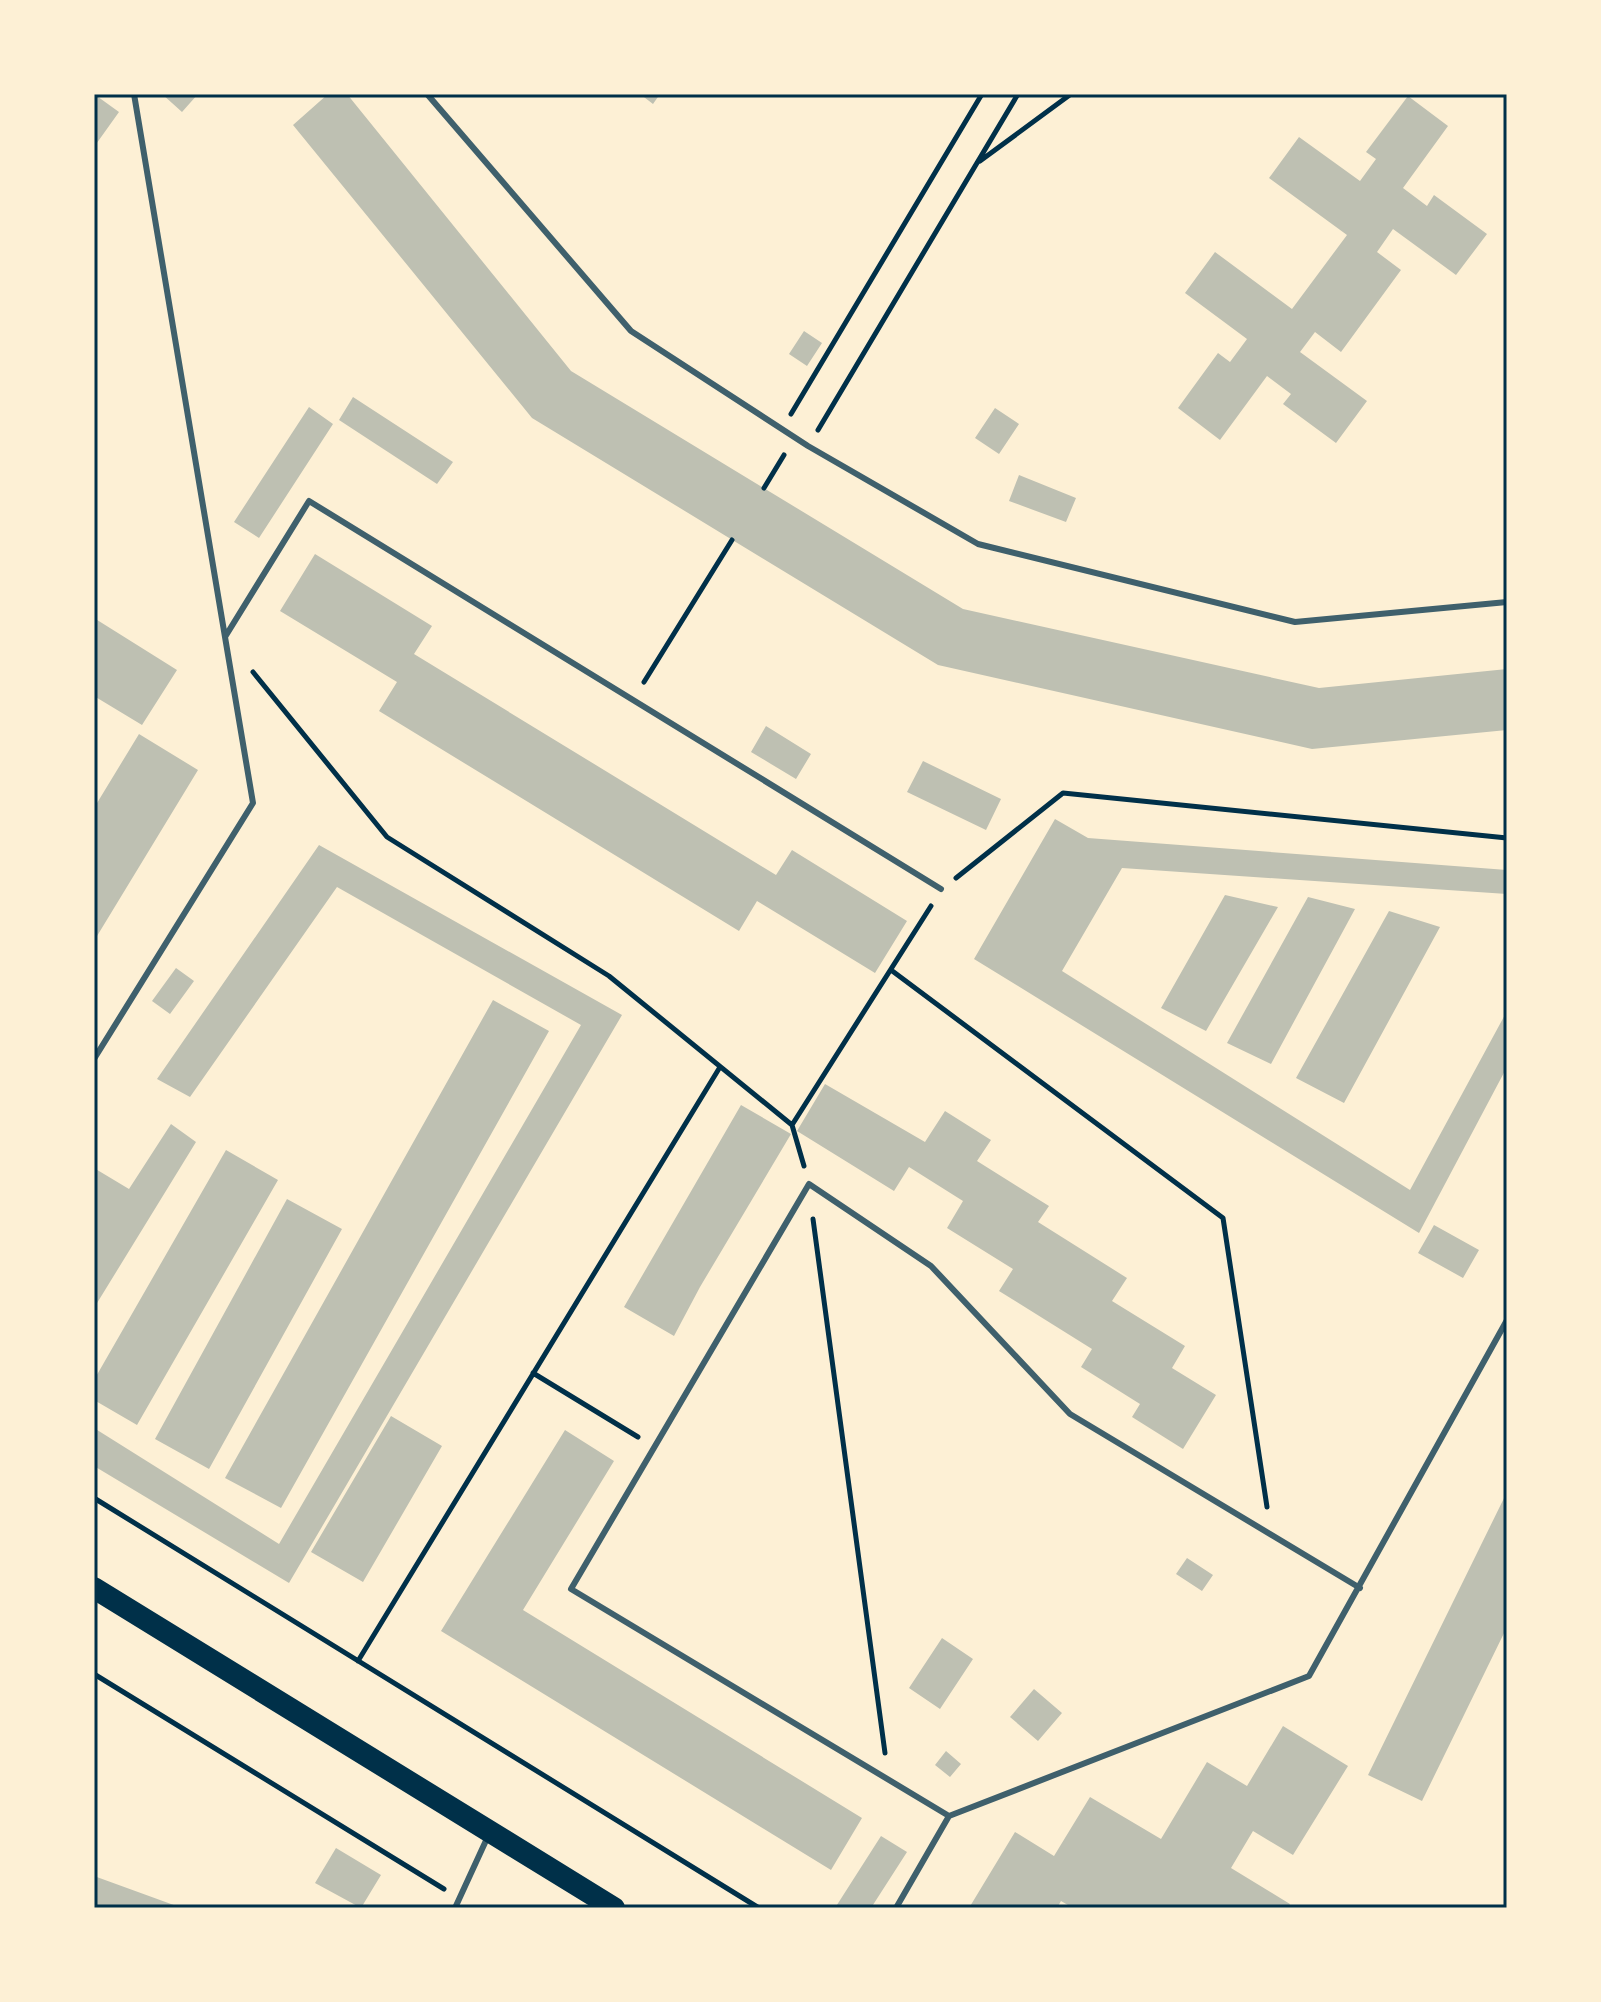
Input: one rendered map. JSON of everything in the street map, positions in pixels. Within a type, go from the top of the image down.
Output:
[{"type":"highway","points":[[94,1588],[614,1908]]},
{"type":"lane","points":[[94,1059],[253,803],[134,94]]},
{"type":"lane","points":[[427,94],[631,331],[808,446],[978,544],[1295,622],[1507,602]]},
{"type":"lane","points":[[225,637],[309,501],[941,889]]},
{"type":"lane","points":[[949,1816],[571,1589],[809,1184],[931,1266],[1070,1414],[1360,1588]]},
{"type":"lane","points":[[896,1908],[949,1816],[1309,1676],[1507,1320]]},
{"type":"lane","points":[[455,1908],[490,1831]]},
{"type":"path","points":[[782,428],[982,94]]},
{"type":"path","points":[[808,446],[1018,94]]},
{"type":"path","points":[[976,164],[1071,94]]},
{"type":"path","points":[[764,488],[795,437]]},
{"type":"path","points":[[633,700],[732,540]]},
{"type":"path","points":[[225,637],[387,837],[609,976],[792,1125],[809,1184],[888,1780]]},
{"type":"path","points":[[792,1125],[941,889],[1063,793],[1507,838]]},
{"type":"path","points":[[891,970],[1223,1218],[1272,1536]]},
{"type":"path","points":[[358,1661],[720,1067]]},
{"type":"path","points":[[533,1373],[655,1447]]},
{"type":"path","points":[[94,1498],[759,1908]]},
{"type":"path","points":[[94,1674],[459,1899]]},
{"type":"building","points":[[94,94],[119,112],[94,147]]},
{"type":"building","points":[[162,94],[198,94],[182,112]]},
{"type":"building","points":[[328,94],[347,94],[571,371],[963,609],[1319,688],[1507,669],[1507,730],[1312,749],[938,665],[532,418],[293,125]]},
{"type":"building","points":[[640,94],[660,94],[653,104]]},
{"type":"building","points":[[1408,96],[1448,126],[1403,188],[1427,206],[1434,195],[1487,234],[1456,275],[1393,229],[1377,252],[1401,270],[1341,352],[1315,332],[1300,352],[1367,401],[1336,443],[1283,404],[1291,394],[1267,376],[1220,440],[1178,408],[1218,353],[1230,362],[1247,339],[1185,293],[1215,252],[1292,309],[1347,235],[1269,178],[1299,137],[1360,181],[1376,159],[1366,152]]},
{"type":"building","points":[[804,331],[822,343],[807,366],[789,354]]},
{"type":"building","points":[[353,397],[453,462],[437,484],[339,420]]},
{"type":"building","points":[[309,407],[333,424],[259,538],[234,522]]},
{"type":"building","points":[[995,408],[1019,424],[999,454],[975,438]]},
{"type":"building","points":[[1019,475],[1076,498],[1066,522],[1009,501]]},
{"type":"building","points":[[315,554],[432,626],[414,654],[776,875],[792,850],[907,921],[875,973],[757,901],[739,931],[379,711],[397,682],[280,611]]},
{"type":"building","points":[[94,618],[177,670],[142,725],[94,696]]},
{"type":"building","points":[[766,726],[811,754],[796,779],[751,752]]},
{"type":"building","points":[[139,734],[198,770],[94,941],[94,808]]},
{"type":"building","points":[[923,761],[1001,799],[986,830],[907,792]]},
{"type":"building","points":[[1055,819],[1088,838],[1507,870],[1507,894],[1122,868],[1062,971],[1410,1190],[1507,1011],[1507,1067],[1419,1233],[974,959]]},
{"type":"building","points":[[319,845],[622,1015],[289,1583],[94,1466],[94,1428],[279,1544],[581,1025],[337,887],[190,1097],[157,1079]]},
{"type":"building","points":[[1225,895],[1278,907],[1206,1031],[1161,1008]]},
{"type":"building","points":[[1308,897],[1355,909],[1271,1064],[1227,1043]]},
{"type":"building","points":[[1389,911],[1440,927],[1344,1103],[1296,1078]]},
{"type":"building","points":[[176,968],[194,981],[170,1014],[152,1001]]},
{"type":"building","points":[[493,1000],[549,1031],[281,1508],[225,1478]]},
{"type":"building","points":[[825,1084],[925,1142],[945,1111],[991,1140],[977,1161],[1049,1206],[1038,1222],[1127,1278],[1112,1301],[1185,1346],[1172,1368],[1216,1395],[1183,1449],[1132,1417],[1140,1404],[1081,1367],[1092,1349],[999,1291],[1013,1269],[947,1228],[963,1201],[909,1167],[894,1191],[797,1131]]},
{"type":"building","points":[[741,1105],[791,1134],[674,1336],[624,1307]]},
{"type":"building","points":[[171,1124],[196,1142],[94,1308],[94,1168],[129,1189]]},
{"type":"building","points":[[226,1150],[278,1180],[137,1425],[94,1400],[94,1380]]},
{"type":"building","points":[[287,1199],[342,1229],[209,1469],[155,1439]]},
{"type":"building","points":[[1434,1225],[1479,1250],[1463,1278],[1418,1253]]},
{"type":"building","points":[[391,1416],[442,1446],[363,1582],[311,1552]]},
{"type":"building","points":[[565,1430],[614,1461],[523,1610],[862,1818],[831,1870],[441,1631]]},
{"type":"building","points":[[1507,1492],[1507,1627],[1422,1801],[1368,1775]]},
{"type":"building","points":[[1187,1558],[1213,1575],[1202,1591],[1176,1574]]},
{"type":"building","points":[[942,1638],[973,1659],[940,1709],[909,1688]]},
{"type":"building","points":[[1034,1689],[1062,1713],[1038,1741],[1010,1717]]},
{"type":"building","points":[[1283,1726],[1348,1766],[1293,1855],[1253,1831],[1231,1868],[1290,1904],[1288,1908],[1073,1908],[1061,1901],[1057,1908],[969,1908],[1015,1832],[1054,1856],[1090,1797],[1161,1839],[1207,1762],[1247,1786]]},
{"type":"building","points":[[946,1751],[961,1764],[950,1777],[935,1765]]},
{"type":"building","points":[[881,1836],[907,1852],[871,1908],[835,1908]]},
{"type":"building","points":[[336,1848],[381,1875],[361,1908],[315,1883]]},
{"type":"building","points":[[94,1876],[182,1908],[94,1908]]}]
